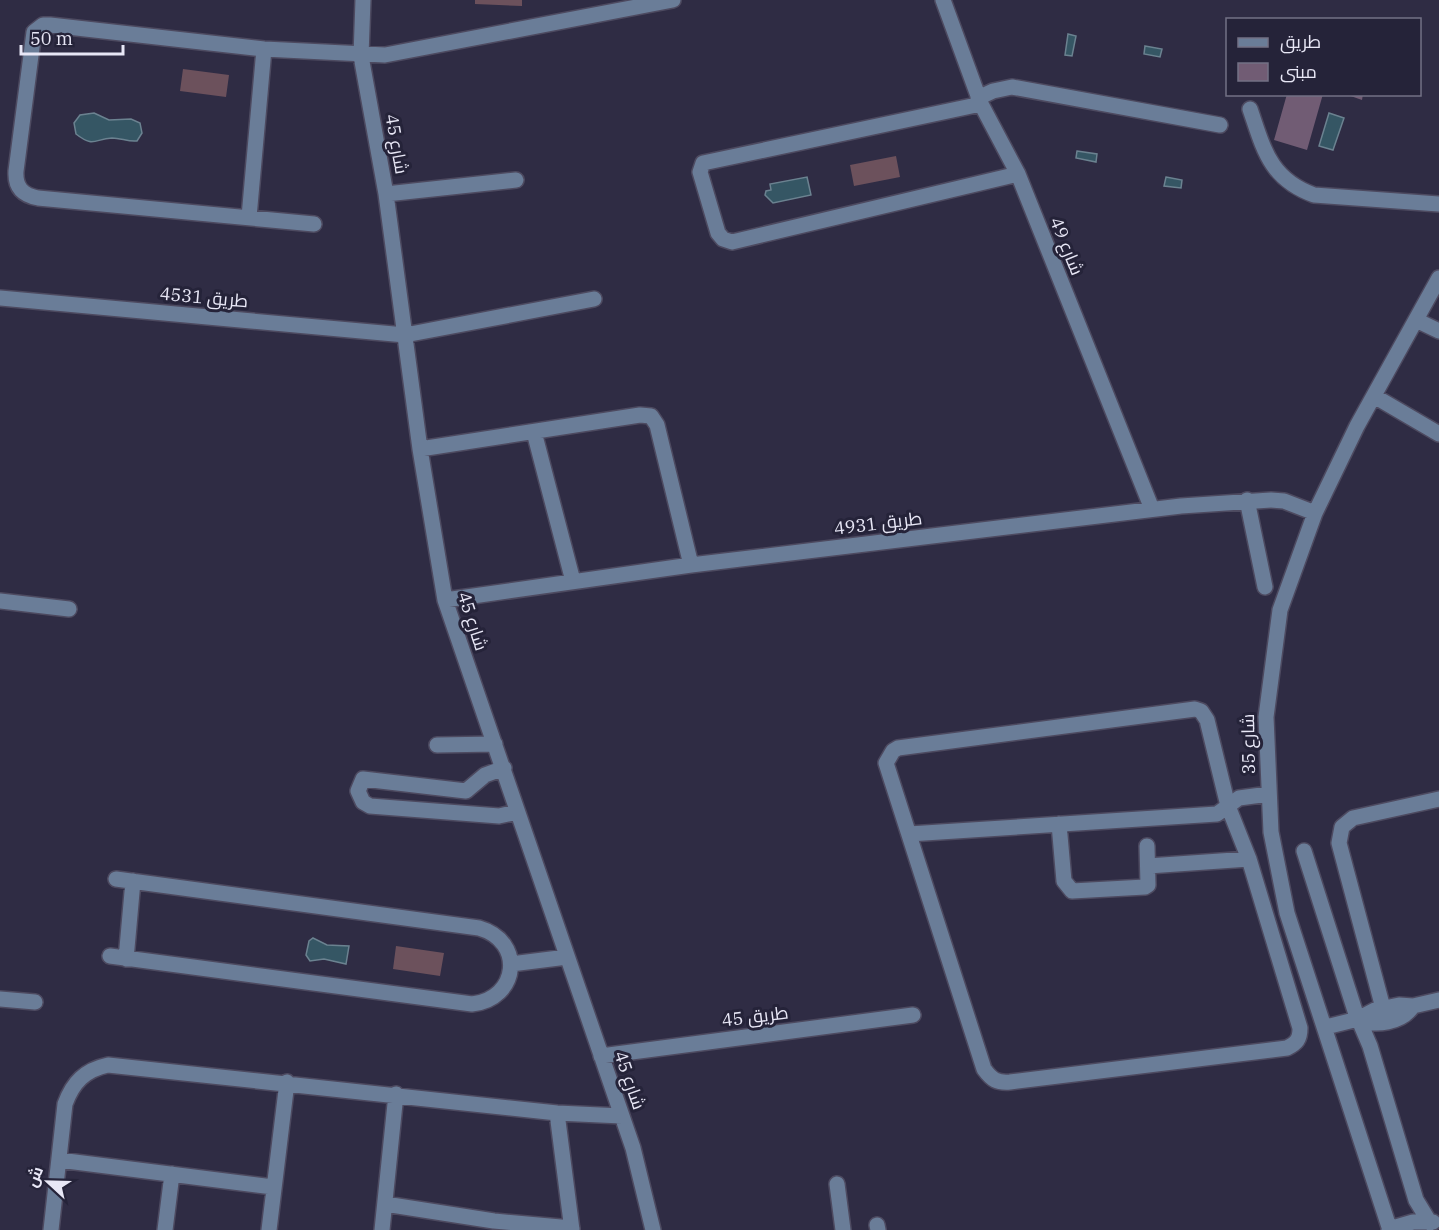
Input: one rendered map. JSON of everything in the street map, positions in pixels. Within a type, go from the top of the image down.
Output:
[{"type":"street","name":"شارع 45","points":[[363,0],[361,56],[386,195],[420,449],[444,600],[504,768],[517,812],[633,1148],[653,1230]]},
{"type":"street","points":[[314,224],[30,196],[18,187],[16,171],[34,32],[38,27],[50,25],[264,49],[386,56],[673,0]]},
{"type":"street","name":"شارع 49","points":[[943,0],[979,101],[1017,174],[1152,509]]},
{"type":"street","points":[[249,217],[264,49]]},
{"type":"street","points":[[1017,174],[732,242],[723,239],[718,233],[700,172],[703,163],[979,101],[993,91],[1012,87],[1220,125]]},
{"type":"street","points":[[1250,109],[1265,153],[1274,168],[1299,190],[1323,196],[1439,204]]},
{"type":"street","points":[[386,195],[516,180]]},
{"type":"street","name":"شارع 35","points":[[1389,1230],[1326,1027],[1287,913],[1271,832],[1266,717],[1280,610],[1315,513],[1374,396],[1416,320],[1434,298],[1439,278]]},
{"type":"street","name":"طريق 4531","points":[[0,298],[405,335],[594,299]]},
{"type":"street","points":[[1416,320],[1439,331]]},
{"type":"street","points":[[1374,396],[1439,434]]},
{"type":"street","points":[[420,449],[640,415],[651,416],[657,425],[691,566]]},
{"type":"street","points":[[534,432],[573,581]]},
{"type":"street","points":[[1246,500],[1265,586]]},
{"type":"street","name":"طريق 4931","points":[[444,600],[573,581],[1152,509],[1246,500],[1284,501],[1315,513]]},
{"type":"street","points":[[0,601],[69,609]]},
{"type":"street","points":[[1195,709],[1201,711],[1207,720],[1228,806],[1249,860],[1300,1028],[1300,1037],[1296,1044],[1287,1048],[1140,1068],[1000,1083],[992,1079],[984,1069],[886,763],[893,751],[898,748],[1195,709]]},
{"type":"street","points":[[437,745],[495,744]]},
{"type":"street","points":[[504,768],[485,776],[466,791],[363,779],[358,791],[363,802],[370,806],[499,816],[517,812]]},
{"type":"street","points":[[466,791],[471,814]]},
{"type":"street","points":[[909,834],[1216,814],[1239,798],[1269,794]]},
{"type":"street","points":[[1383,1008],[1339,843],[1342,827],[1353,818],[1439,799]]},
{"type":"street","points":[[1059,824],[1064,881],[1072,891],[1145,887],[1148,885],[1147,846]]},
{"type":"street","points":[[1304,851],[1358,1019],[1370,1046],[1416,1200],[1429,1224]]},
{"type":"street","points":[[1148,866],[1249,860]]},
{"type":"street","points":[[110,956],[472,1004],[482,1003],[500,993],[506,984],[511,964],[504,945],[497,937],[478,928],[116,879]]},
{"type":"street","points":[[126,958],[133,881]]},
{"type":"street","points":[[511,964],[567,957]]},
{"type":"street","points":[[0,999],[35,1002]]},
{"type":"street","points":[[1358,1019],[1365,1013],[1383,1008],[1413,1006],[1439,999]]},
{"type":"street","points":[[1326,1027],[1358,1019],[1378,1023],[1403,1016],[1413,1006]]},
{"type":"street","name":"طريق 45","points":[[601,1056],[913,1015]]},
{"type":"street","points":[[51,1230],[69,1092],[80,1078],[96,1068],[120,1065],[557,1113],[622,1116]]},
{"type":"street","points":[[268,1230],[287,1082]]},
{"type":"street","points":[[382,1230],[396,1094]]},
{"type":"street","points":[[385,1204],[493,1226],[572,1229],[557,1113]]},
{"type":"street","points":[[59,1160],[273,1186]]},
{"type":"street","points":[[165,1230],[172,1174]]},
{"type":"street","points":[[837,1184],[843,1230]]},
{"type":"street","points":[[1389,1230],[1413,1222],[1429,1224]]},
{"type":"shaded area","points":[[475,0],[522,0],[522,6],[475,4]]},
{"type":"shaded area","points":[[183,69],[229,75],[226,97],[180,91]]},
{"type":"shaded area","points":[[896,156],[900,177],[854,186],[850,165]]},
{"type":"shaded area","points":[[396,946],[444,953],[440,976],[393,969]]},
{"type":"water","points":[[1068,34],[1076,36],[1072,56],[1065,55]]},
{"type":"water","points":[[1145,46],[1162,49],[1160,57],[1144,54]]},
{"type":"water","points":[[94,113],[109,120],[131,119],[140,123],[142,133],[137,141],[112,138],[94,142],[87,141],[76,134],[74,123],[80,115]]},
{"type":"water","points":[[1329,113],[1344,118],[1333,150],[1319,146]]},
{"type":"water","points":[[1077,151],[1097,154],[1096,162],[1076,158]]},
{"type":"water","points":[[807,177],[811,195],[773,203],[765,195],[766,191],[771,190],[770,184]]},
{"type":"water","points":[[1166,177],[1182,180],[1181,188],[1164,186]]},
{"type":"water","points":[[313,938],[327,945],[349,946],[346,964],[324,959],[310,961],[306,955],[309,941]]},
{"type":"building","points":[[1286,96],[1322,96],[1307,150],[1274,140]]},
{"type":"building","points":[[1351,96],[1363,96],[1362,100]]}]
